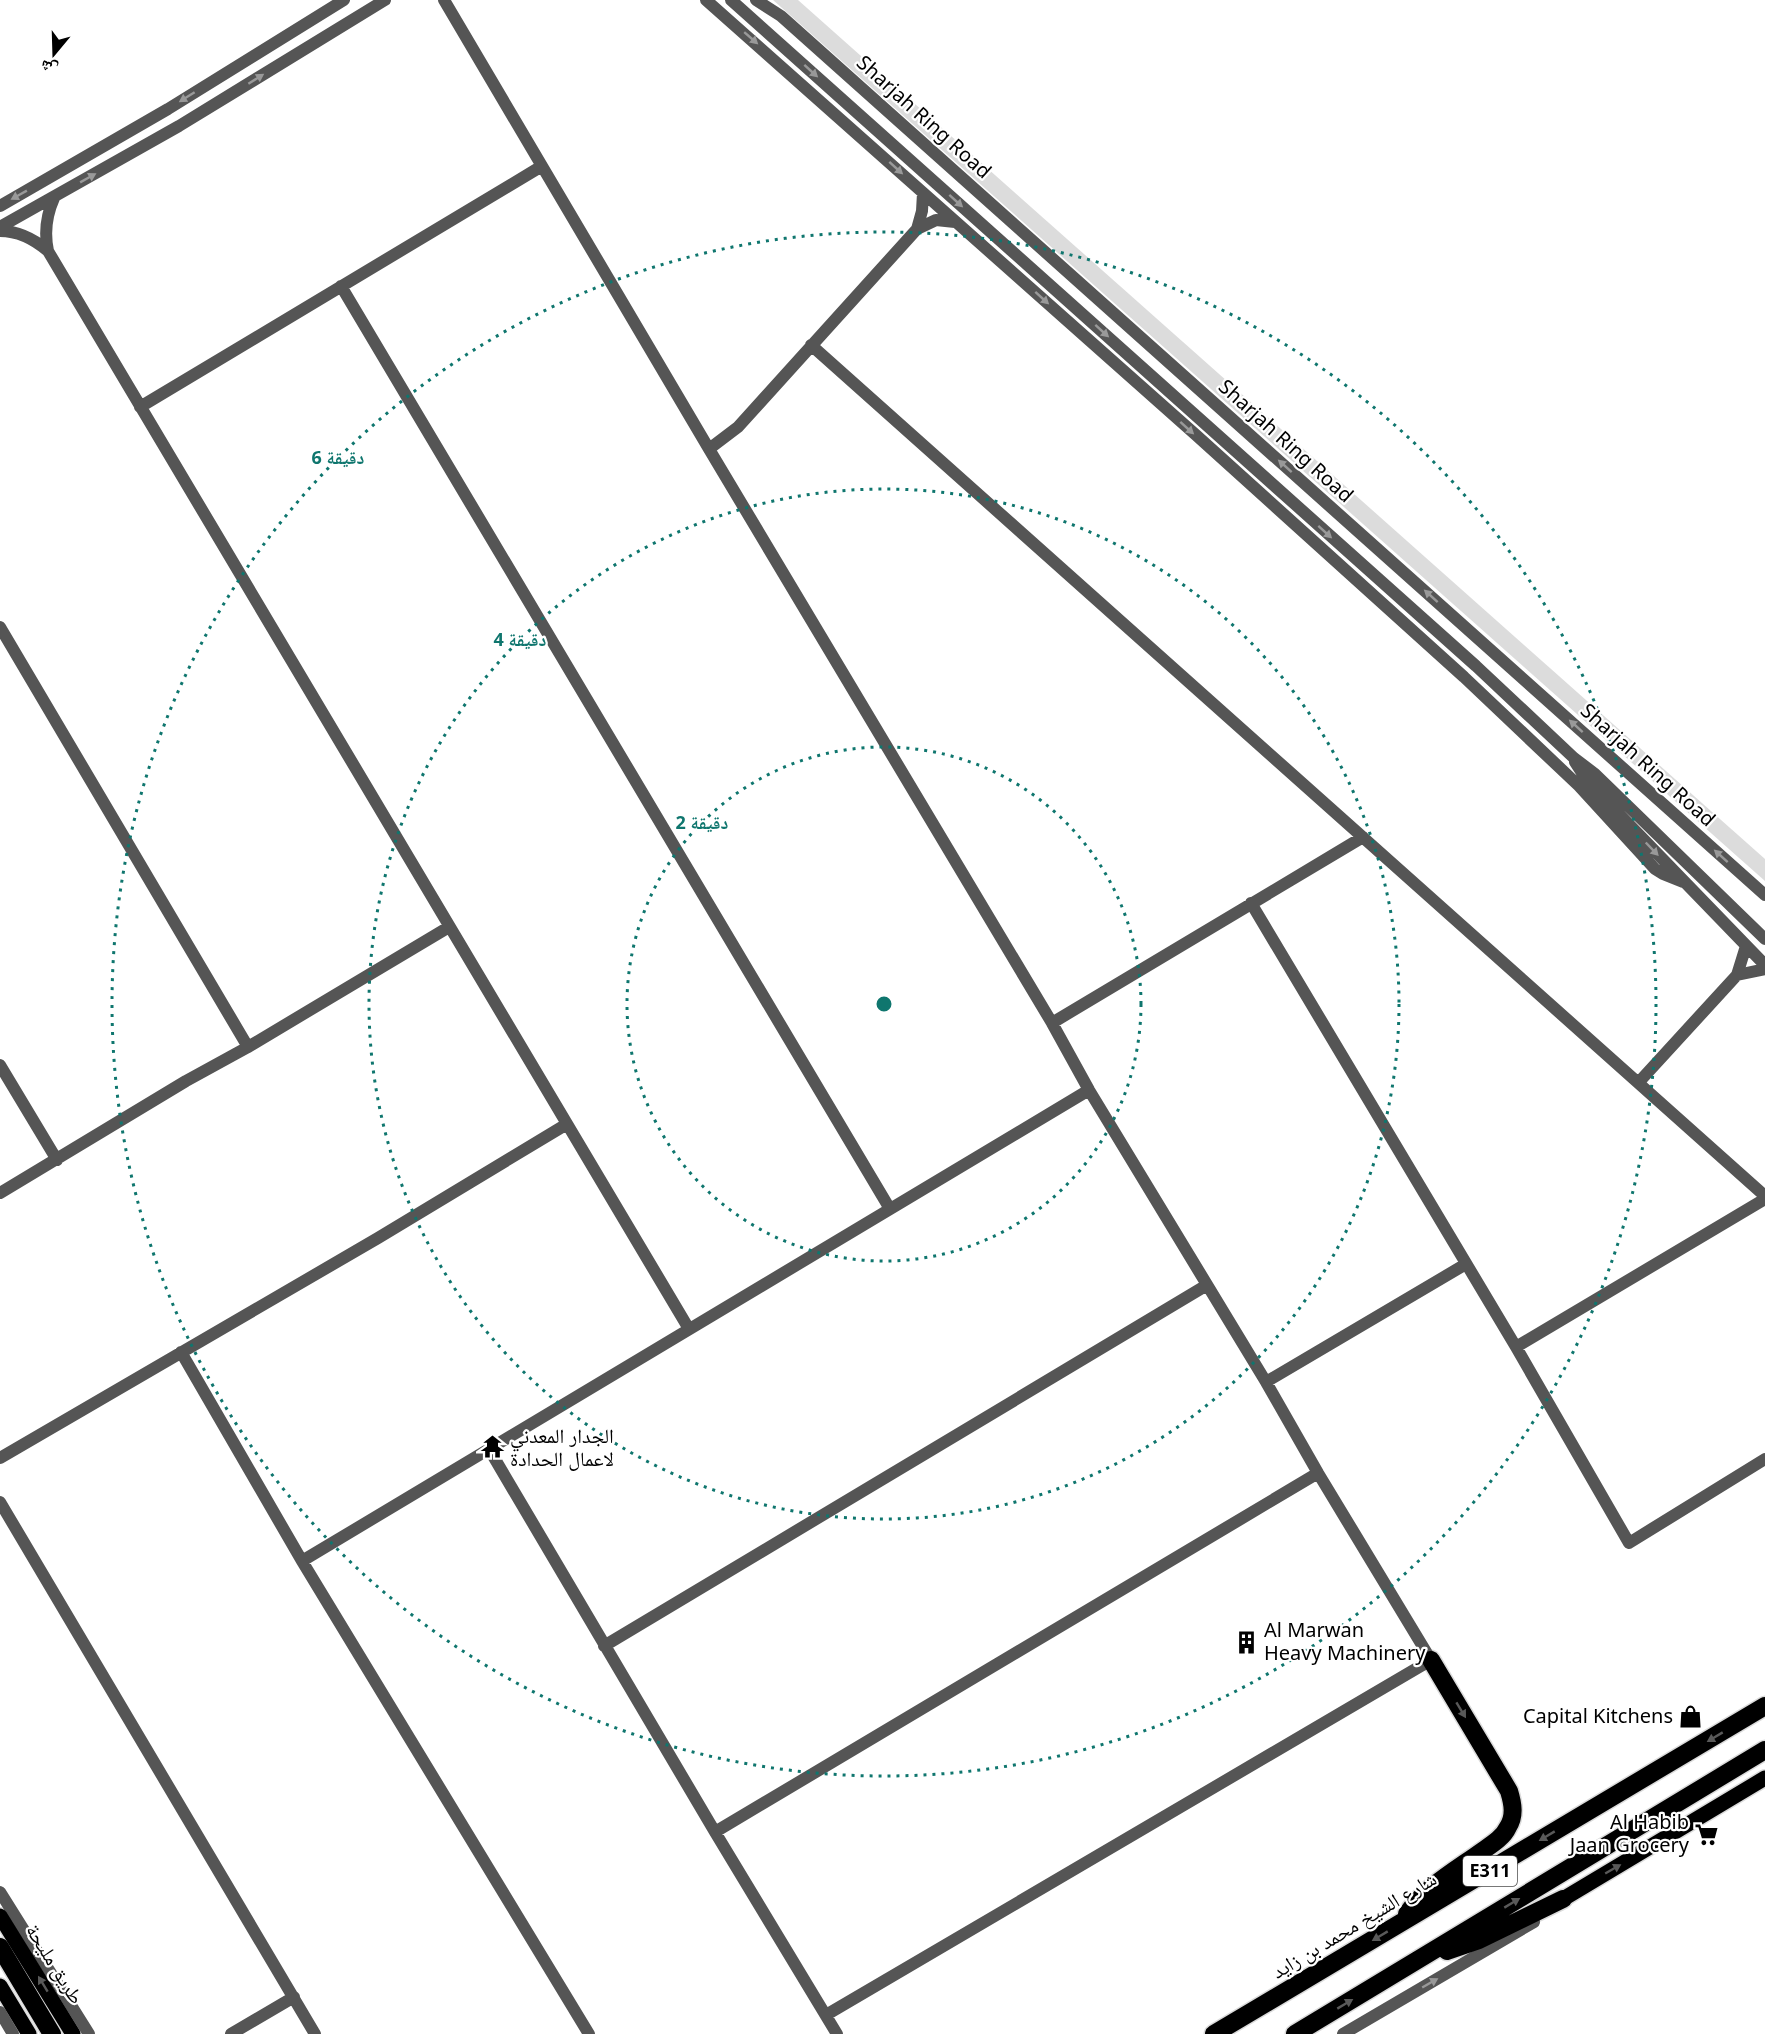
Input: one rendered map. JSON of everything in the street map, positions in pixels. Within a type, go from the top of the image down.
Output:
[{"type":"highway","points":[[1401,1923],[1421,1897],[1504,1834],[1512,1818],[1513,1809],[1509,1791],[1431,1660]]},
{"type":"highway","name":"شارع الشيخ محمد بن زايد","points":[[1214,2034],[1765,1706]]},
{"type":"highway","name":"E311","points":[[1295,2034],[1765,1750]]},
{"type":"highway","points":[[1425,1956],[1479,1940],[1563,1899]]},
{"type":"highway","points":[[0,1947],[52,2034]]},
{"type":"main road","points":[[1563,1899],[1765,1778]]},
{"type":"main road","name":"طريق مليحة","points":[[0,1917],[73,2034]]},
{"type":"main road","points":[[0,1986],[29,2034]]},
{"type":"street","points":[[0,206],[131,131],[344,0]]},
{"type":"street","points":[[0,229],[179,126],[386,0]]},
{"type":"street","points":[[706,0],[1196,435],[1464,677],[1579,786],[1655,868],[1683,882]]},
{"type":"street","points":[[722,0],[767,32]]},
{"type":"street","points":[[731,0],[1476,666],[1574,758],[1595,774],[1765,939]]},
{"type":"street","points":[[756,0],[781,16]]},
{"type":"street","points":[[770,0],[781,16]]},
{"type":"street","points":[[443,1],[1431,1660],[826,2015]]},
{"type":"street","name":"Sharjah Ring Road","points":[[781,16],[1765,895]]},
{"type":"street","points":[[140,407],[542,166]]},
{"type":"street","points":[[917,229],[922,211],[923,193]]},
{"type":"street","points":[[54,198],[46,219],[48,251],[689,1329]]},
{"type":"street","points":[[709,449],[738,427],[917,229],[936,220],[955,222]]},
{"type":"street","points":[[0,229],[28,237],[48,251]]},
{"type":"street","points":[[341,286],[890,1209]]},
{"type":"street","points":[[810,345],[1639,1082],[1765,1198],[1516,1347]]},
{"type":"street","points":[[0,627],[248,1047]]},
{"type":"street","points":[[1574,758],[1588,782],[1765,967],[1737,975]]},
{"type":"street","points":[[1052,1023],[1363,837]]},
{"type":"street","points":[[1251,903],[1516,1347],[1629,1543],[1765,1459]]},
{"type":"street","points":[[0,1194],[186,1081],[248,1047],[449,927]]},
{"type":"street","points":[[1639,1082],[1737,975],[1746,946]]},
{"type":"street","points":[[0,1065],[57,1160]]},
{"type":"street","points":[[302,1561],[1089,1089]]},
{"type":"street","points":[[0,1458],[381,1236],[567,1124]]},
{"type":"street","points":[[1266,1382],[1466,1264]]},
{"type":"street","points":[[604,1646],[1207,1285]]},
{"type":"street","points":[[181,1352],[302,1561],[589,2034]]},
{"type":"street","points":[[489,1449],[604,1646],[837,2034]]},
{"type":"street","points":[[715,1832],[1318,1473]]},
{"type":"street","points":[[0,1502],[315,2034]]},
{"type":"street","points":[[0,1892],[89,2034]]},
{"type":"street","points":[[1343,2034],[1533,1923],[1563,1899]]},
{"type":"street","points":[[231,2034],[294,1997]]},
{"type":"street","points":[[0,2012],[13,2034]]},
{"type":"shaded area","points":[[773,0],[798,0],[1765,859],[1765,881]]},
{"type":"place","name":"الجدار المعدني لاعمال الحدادة","points":[[492,1447]]},
{"type":"place","name":"Al Marwan Heavy Machinery","points":[[1246,1642]]},
{"type":"place","name":"Capital Kitchens","points":[[1691,1716]]},
{"type":"place","name":"Al Habib Jaan Grocery","points":[[1707,1834]]}]
